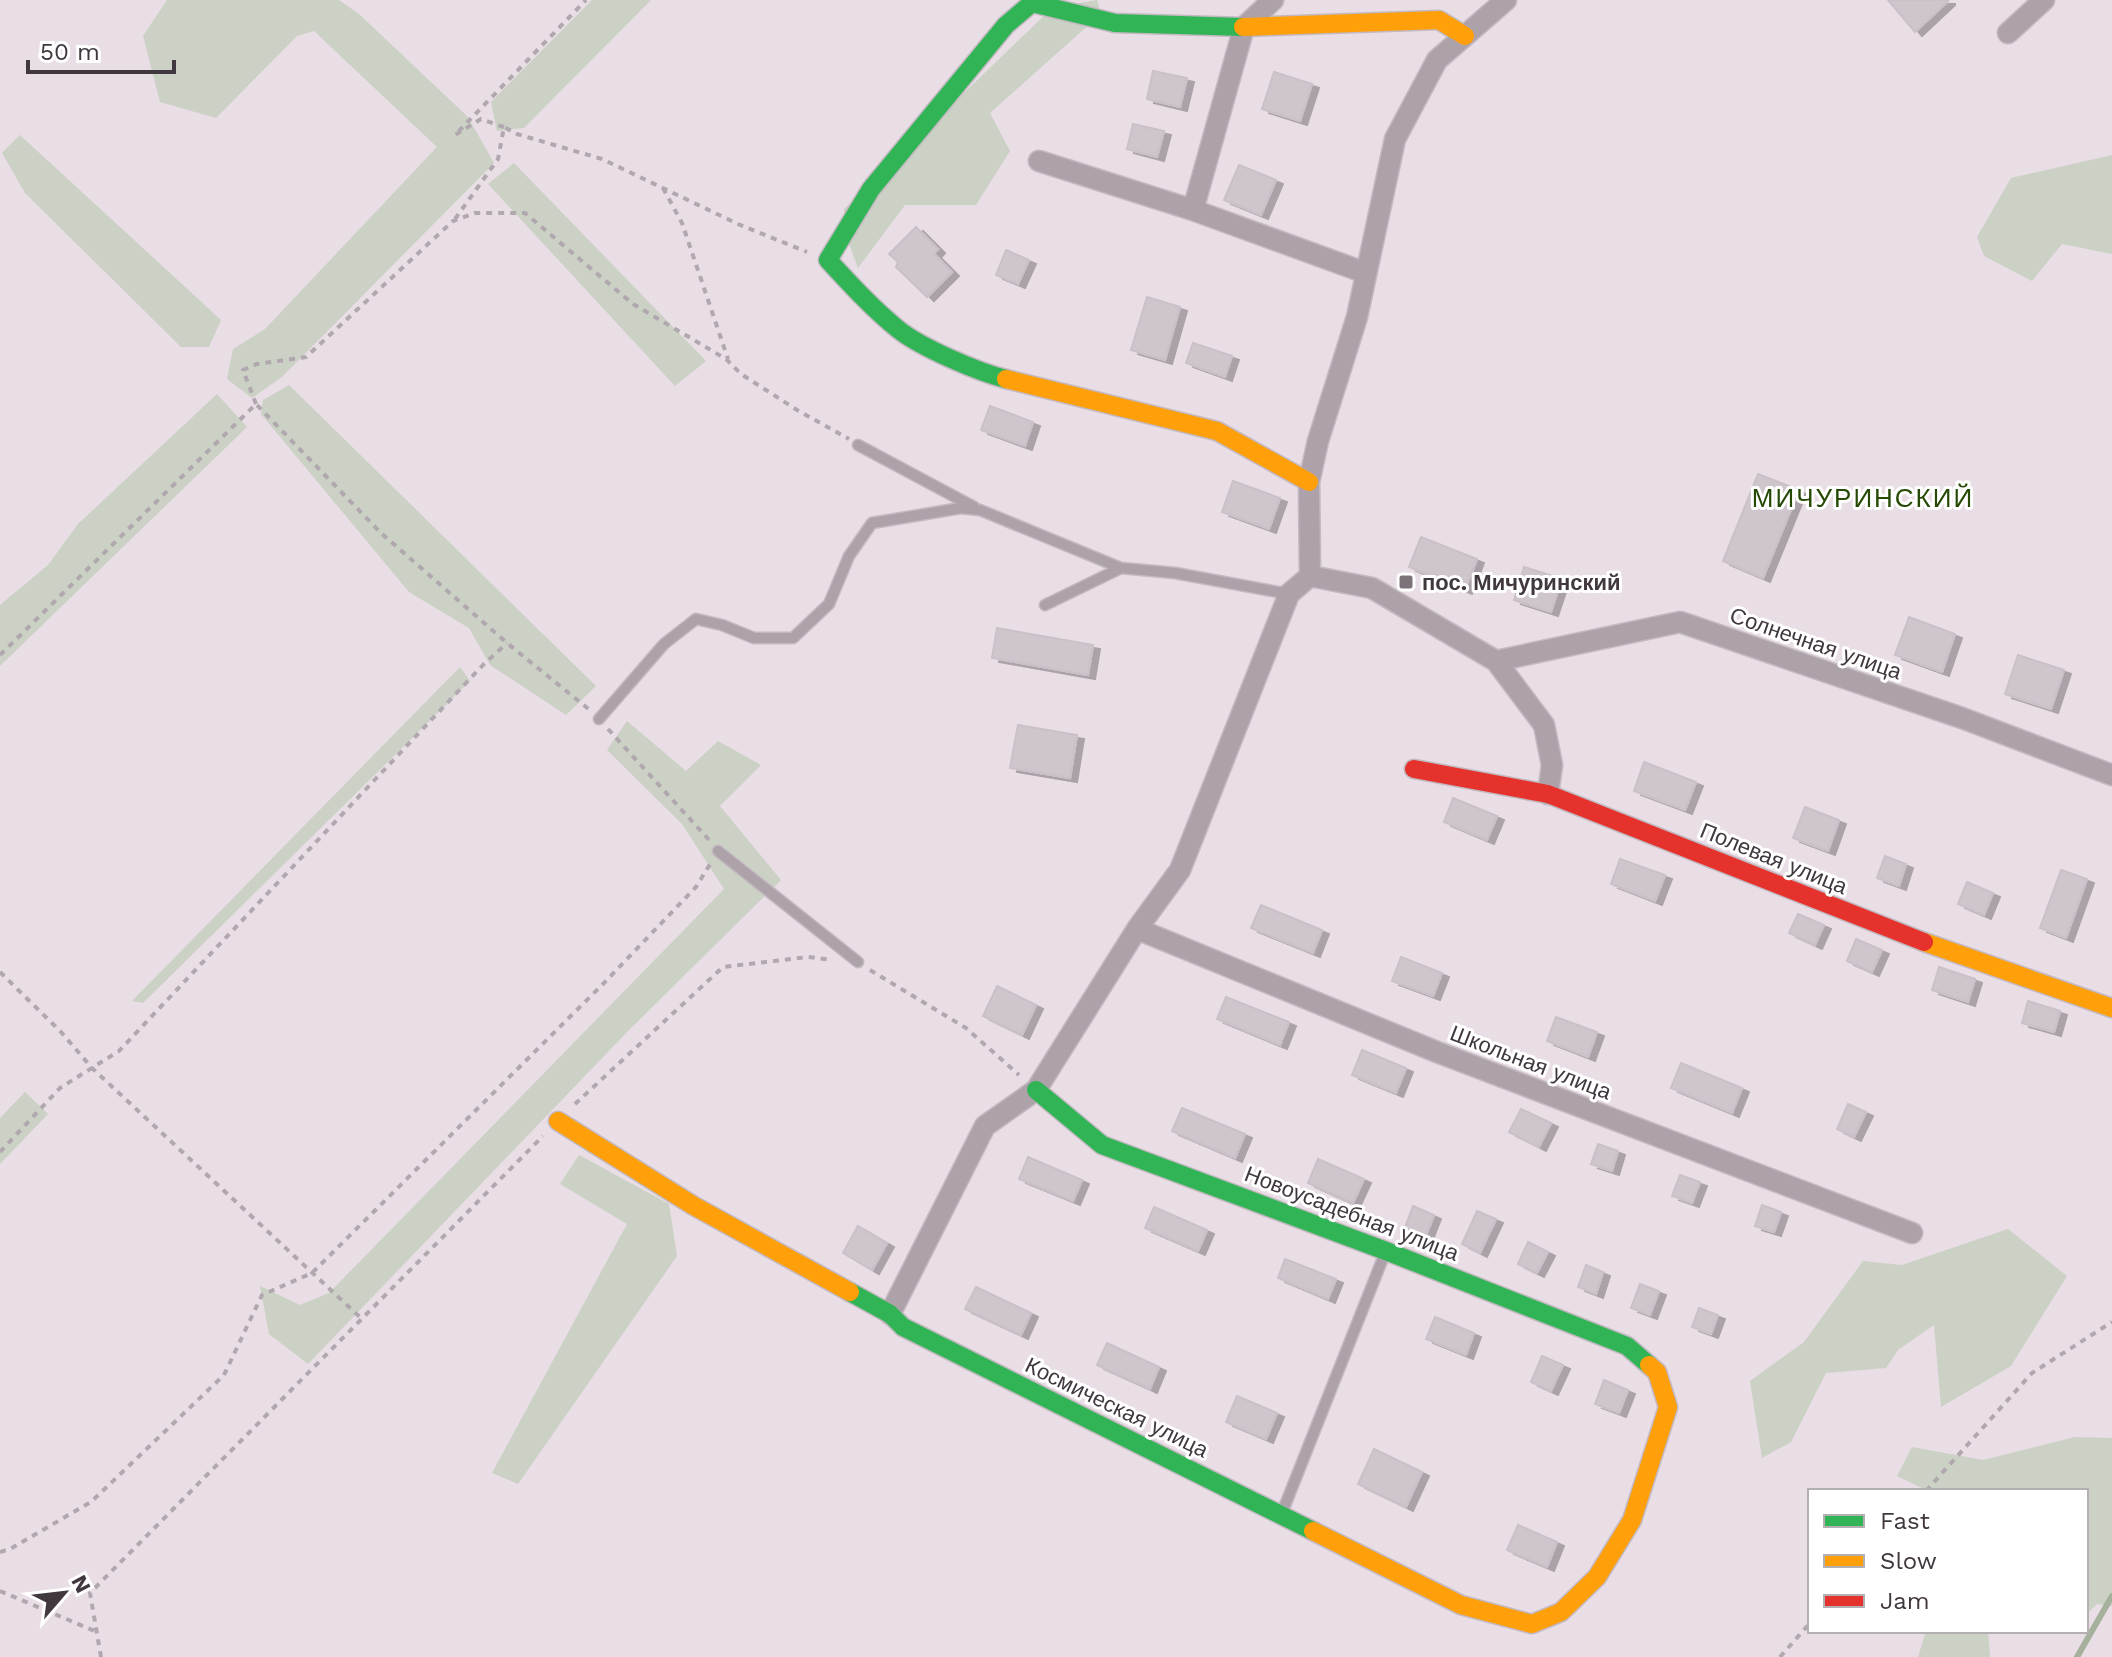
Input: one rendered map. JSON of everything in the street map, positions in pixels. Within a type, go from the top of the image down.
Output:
[{"type":"street","points":[[1193,210],[1244,27],[1273,0]]},
{"type":"street","points":[[1310,576],[1309,482],[1318,441],[1357,317],[1395,139],[1437,60],[1506,0]]},
{"type":"street","points":[[2008,33],[2044,0]]},
{"type":"street","points":[[1309,482],[1217,431],[982,373],[902,332],[863,298],[828,260],[871,189],[1006,25],[1032,3],[1115,23],[1244,27],[1439,20],[1465,36]]},
{"type":"street","points":[[1039,161],[1193,210],[1366,273]]},
{"type":"street","points":[[890,1314],[985,1126],[1036,1090],[1137,929],[1180,870],[1289,594],[1310,576]]},
{"type":"street","points":[[1310,576],[1372,588],[1496,661],[1544,725],[1552,765],[1548,794]]},
{"type":"street","name":"Солнечная улица","points":[[1496,661],[1680,622],[1962,718],[2112,775]]},
{"type":"street","name":"Полевая улица","points":[[1414,769],[1548,794],[1908,937],[2112,1008]]},
{"type":"street","name":"Школьная улица","points":[[1137,929],[1437,1052],[1912,1233]]},
{"type":"street","name":"Новоусадебная улица","points":[[1036,1090],[1102,1145],[1386,1251],[1627,1346],[1657,1372],[1668,1407],[1632,1520],[1597,1577],[1561,1612],[1532,1624]]},
{"type":"street","name":"Космическая улица","points":[[558,1121],[694,1206],[890,1314],[903,1327],[1461,1605],[1532,1624]]},
{"type":"lane","points":[[858,445],[980,510],[1121,568],[1175,573],[1289,594]]},
{"type":"lane","points":[[599,719],[664,644],[696,619],[754,638],[793,638],[829,604],[849,556],[872,523],[961,508],[980,510]]},
{"type":"lane","points":[[1045,605],[1121,568]]},
{"type":"lane","points":[[718,851],[858,962]]},
{"type":"lane","points":[[1281,1515],[1386,1251]]},
{"type":"path","points":[[586,0],[455,135],[481,119],[517,134],[602,159],[738,224],[828,260]]},
{"type":"path","points":[[0,1552],[91,1502],[224,1375],[262,1295],[312,1273],[696,887],[718,851],[688,814],[599,719],[381,533],[256,404],[243,370],[257,364],[306,357],[453,221],[498,159],[504,127]]},
{"type":"path","points":[[662,186],[682,223],[729,362]]},
{"type":"path","points":[[453,221],[475,213],[525,213],[633,304],[858,445]]},
{"type":"path","points":[[0,655],[256,404]]},
{"type":"path","points":[[0,1152],[60,1088],[119,1051],[507,643]]},
{"type":"path","points":[[101,1657],[90,1593],[558,1121],[723,967],[808,957],[858,962],[966,1028],[1036,1090]]},
{"type":"path","points":[[0,972],[61,1032],[92,1068],[363,1320]]},
{"type":"path","points":[[1928,1489],[2032,1373],[2112,1322]]},
{"type":"path","points":[[0,1591],[97,1632]]},
{"type":"path","points":[[1780,1657],[1808,1625]]},
{"type":"shaded area","points":[[167,0],[339,0],[359,14],[468,117],[494,163],[282,377],[252,398],[227,379],[233,349],[265,329],[437,147],[314,31],[297,36],[216,118],[160,102],[143,36]]},
{"type":"shaded area","points":[[592,0],[651,0],[524,128],[497,131],[491,102]]},
{"type":"shaded area","points":[[1097,0],[1101,14],[990,113],[1010,151],[976,205],[905,205],[858,268],[844,230],[844,209],[1052,8]]},
{"type":"shaded area","points":[[20,135],[221,320],[209,347],[181,347],[25,193],[2,153]]},
{"type":"shaded area","points":[[2112,155],[2112,254],[2062,244],[2032,281],[1984,256],[1977,237],[2011,178]]},
{"type":"shaded area","points":[[514,163],[706,361],[675,386],[488,184]]},
{"type":"shaded area","points":[[289,385],[596,686],[566,715],[490,665],[469,628],[409,592],[261,414],[263,400]]},
{"type":"shaded area","points":[[217,394],[247,427],[0,666],[0,605],[48,565],[78,524]]},
{"type":"shaded area","points":[[460,667],[470,681],[143,1003],[132,1001]]},
{"type":"shaded area","points":[[627,721],[686,771],[718,741],[761,765],[720,806],[781,880],[629,1030],[308,1364],[269,1334],[260,1286],[300,1305],[329,1293],[724,889],[682,824],[607,750]]},
{"type":"shaded area","points":[[25,1092],[48,1114],[0,1164],[0,1118]]},
{"type":"shaded area","points":[[579,1155],[669,1204],[677,1256],[518,1484],[492,1473],[627,1224],[560,1184]]},
{"type":"shaded area","points":[[2008,1229],[2067,1276],[2011,1366],[1941,1407],[1934,1325],[1898,1350],[1886,1368],[1826,1373],[1791,1442],[1762,1458],[1750,1381],[1804,1342],[1863,1261],[1902,1265]]},
{"type":"shaded area","points":[[2075,1437],[2112,1438],[2112,1606],[2097,1604],[2088,1613],[2088,1489],[1924,1489],[1897,1476],[1912,1447],[1983,1460]]},
{"type":"shaded area","points":[[1925,1633],[1988,1633],[1990,1657],[1918,1657]]},
{"type":"building","points":[[1888,0],[1948,0],[1948,1],[1915,32]]},
{"type":"building","points":[[1153,71],[1187,78],[1180,107],[1147,99]]},
{"type":"building","points":[[1274,72],[1312,84],[1300,121],[1262,109]]},
{"type":"building","points":[[1133,124],[1164,131],[1157,157],[1127,149]]},
{"type":"building","points":[[1239,165],[1276,180],[1261,215],[1224,200]]},
{"type":"building","points":[[916,227],[938,249],[934,254],[952,272],[927,297],[896,267],[898,262],[889,254]]},
{"type":"building","points":[[1006,250],[1029,260],[1018,284],[996,275]]},
{"type":"building","points":[[1147,297],[1180,307],[1165,360],[1131,350]]},
{"type":"building","points":[[1193,343],[1232,356],[1225,377],[1186,363]]},
{"type":"building","points":[[990,406],[1033,422],[1025,446],[981,430]]},
{"type":"building","points":[[1758,474],[1799,490],[1763,578],[1723,561]]},
{"type":"building","points":[[1233,481],[1280,498],[1269,529],[1222,512]]},
{"type":"building","points":[[1421,537],[1477,559],[1465,590],[1409,567]]},
{"type":"building","points":[[1524,567],[1562,579],[1551,612],[1514,600]]},
{"type":"building","points":[[1909,617],[1955,634],[1942,672],[1895,655]]},
{"type":"building","points":[[997,628],[1093,645],[1088,675],[992,658]]},
{"type":"building","points":[[2018,655],[2064,670],[2051,709],[2005,694]]},
{"type":"building","points":[[1018,725],[1077,735],[1070,778],[1010,768]]},
{"type":"building","points":[[1644,762],[1696,782],[1685,810],[1634,791]]},
{"type":"building","points":[[1453,798],[1497,816],[1487,840],[1444,822]]},
{"type":"building","points":[[1805,807],[1839,820],[1828,851],[1793,838]]},
{"type":"building","points":[[1885,856],[1906,864],[1899,886],[1877,878]]},
{"type":"building","points":[[1620,859],[1665,875],[1655,901],[1611,884]]},
{"type":"building","points":[[2061,870],[2087,879],[2066,938],[2040,928]]},
{"type":"building","points":[[1967,882],[1993,893],[1984,915],[1958,904]]},
{"type":"building","points":[[1261,905],[1322,930],[1313,953],[1251,928]]},
{"type":"building","points":[[1798,914],[1824,925],[1815,945],[1789,933]]},
{"type":"building","points":[[1856,939],[1882,950],[1872,972],[1847,961]]},
{"type":"building","points":[[1401,957],[1442,973],[1433,996],[1392,981]]},
{"type":"building","points":[[1939,967],[1975,979],[1968,1002],[1932,990]]},
{"type":"building","points":[[997,986],[1036,1005],[1022,1035],[983,1016]]},
{"type":"building","points":[[1226,997],[1289,1022],[1280,1045],[1217,1019]]},
{"type":"building","points":[[2028,1001],[2060,1011],[2054,1032],[2022,1023]]},
{"type":"building","points":[[1556,1017],[1597,1032],[1588,1057],[1547,1041]]},
{"type":"building","points":[[1362,1050],[1406,1068],[1396,1093],[1352,1075]]},
{"type":"building","points":[[1681,1063],[1742,1088],[1732,1113],[1671,1088]]},
{"type":"building","points":[[1848,1104],[1866,1112],[1854,1137],[1837,1129]]},
{"type":"building","points":[[1182,1108],[1245,1134],[1235,1158],[1172,1131]]},
{"type":"building","points":[[1521,1109],[1551,1123],[1539,1147],[1509,1132]]},
{"type":"building","points":[[1598,1144],[1618,1151],[1612,1171],[1591,1164]]},
{"type":"building","points":[[1028,1157],[1082,1180],[1073,1201],[1019,1179]]},
{"type":"building","points":[[1318,1159],[1364,1179],[1353,1203],[1308,1183]]},
{"type":"building","points":[[1680,1175],[1700,1182],[1692,1203],[1672,1196]]},
{"type":"building","points":[[1762,1205],[1781,1212],[1774,1232],[1755,1226]]},
{"type":"building","points":[[1413,1206],[1434,1215],[1425,1238],[1404,1230]]},
{"type":"building","points":[[1154,1207],[1207,1230],[1198,1251],[1145,1228]]},
{"type":"building","points":[[1477,1211],[1496,1219],[1480,1253],[1462,1244]]},
{"type":"building","points":[[858,1226],[887,1243],[872,1270],[843,1253]]},
{"type":"building","points":[[1528,1242],[1548,1252],[1537,1273],[1518,1264]]},
{"type":"building","points":[[1285,1259],[1336,1279],[1328,1299],[1278,1278]]},
{"type":"building","points":[[1586,1265],[1603,1272],[1596,1294],[1578,1287]]},
{"type":"building","points":[[1640,1284],[1659,1291],[1650,1315],[1631,1308]]},
{"type":"building","points":[[976,1287],[1031,1313],[1021,1335],[965,1309]]},
{"type":"building","points":[[1699,1308],[1718,1315],[1711,1334],[1692,1327]]},
{"type":"building","points":[[1435,1317],[1474,1333],[1466,1355],[1426,1339]]},
{"type":"building","points":[[1107,1343],[1159,1367],[1150,1389],[1097,1365]]},
{"type":"building","points":[[1542,1356],[1563,1365],[1551,1391],[1531,1382]]},
{"type":"building","points":[[1604,1380],[1628,1390],[1619,1413],[1595,1404]]},
{"type":"building","points":[[1237,1396],[1277,1413],[1266,1439],[1226,1422]]},
{"type":"building","points":[[1374,1449],[1422,1472],[1406,1507],[1358,1484]]},
{"type":"building","points":[[1518,1525],[1557,1542],[1547,1567],[1507,1550]]},
{"type":"waterway","points":[[2077,1657],[2112,1596]]},
{"type":"traffic: fast","points":[[1006,379],[951,359],[909,337],[871,305],[828,260],[871,189],[1006,25],[1032,3],[1115,23],[1243,27]]},
{"type":"traffic: fast","points":[[1036,1090],[1102,1145],[1386,1251],[1627,1346],[1649,1365]]},
{"type":"traffic: fast","points":[[850,1292],[890,1314],[903,1327],[1313,1531]]},
{"type":"traffic: slow","points":[[1243,27],[1439,20],[1465,36]]},
{"type":"traffic: slow","points":[[1006,379],[1217,431],[1309,482]]},
{"type":"traffic: slow","points":[[1924,942],[2112,1008]]},
{"type":"traffic: slow","points":[[558,1121],[694,1206],[850,1292]]},
{"type":"traffic: slow","points":[[1313,1531],[1461,1605],[1532,1624],[1561,1612],[1597,1577],[1632,1520],[1668,1407],[1657,1372],[1649,1365]]},
{"type":"traffic: jam","points":[[1414,769],[1548,794],[1924,942]]},
{"type":"place","name":"пос. Мичуринский","points":[[1406,582]]},
{"type":"district","name":"МИЧУРИНСКИЙ","points":[[1863,498]]}]
